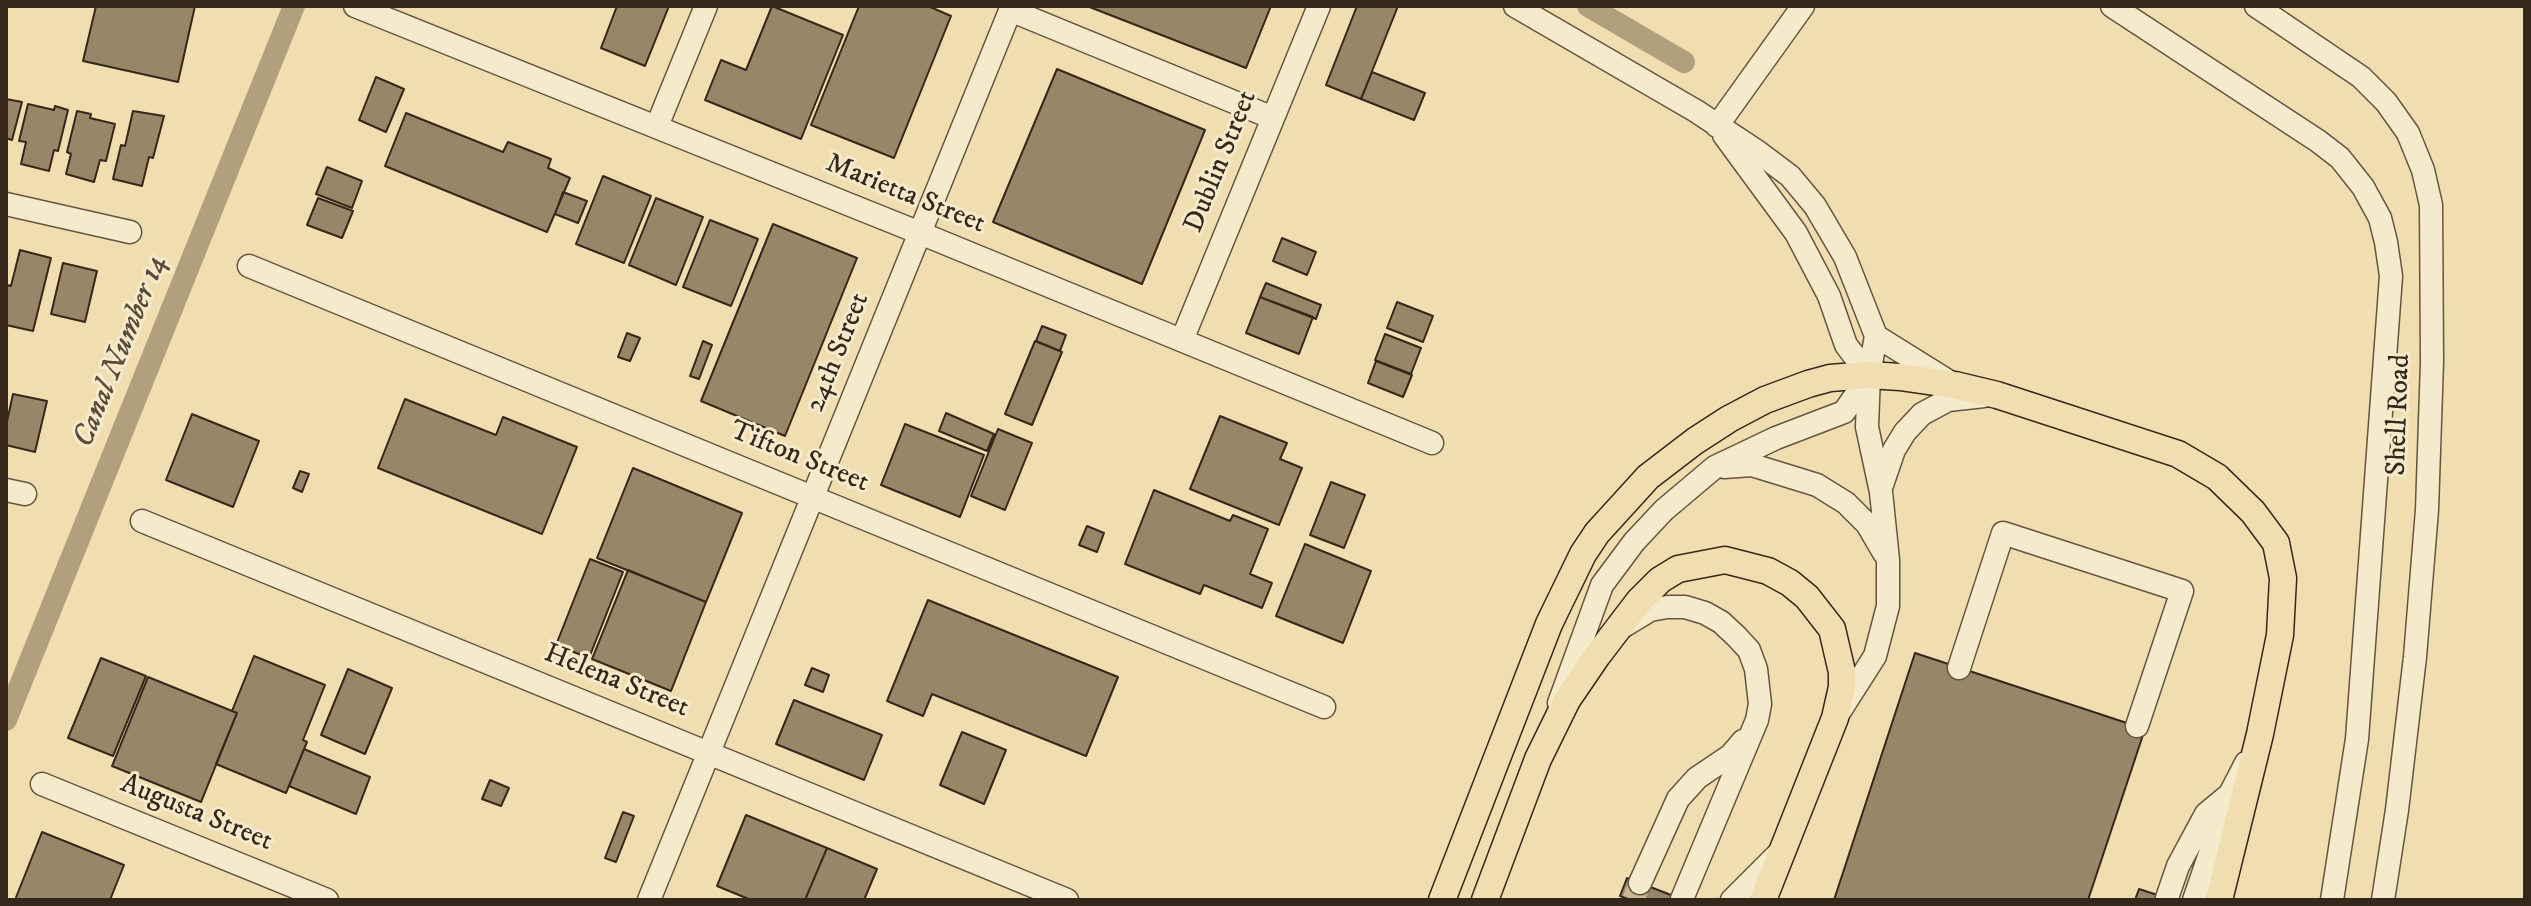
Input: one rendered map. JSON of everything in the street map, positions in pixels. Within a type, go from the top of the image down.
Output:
[{"type":"main road","points":[[1442,900],[1549,624],[1583,554],[1597,533],[1648,477],[1729,419],[1765,400],[1808,384],[1830,378],[1869,375],[1955,385],[1997,395],[2178,454],[2217,477],[2253,512],[2276,543],[2283,578],[2280,635],[2260,734],[2236,801],[2222,900]]},
{"type":"main road","points":[[1485,900],[1547,740],[1573,691],[1639,601],[1660,580],[1678,569],[1725,560],[1753,566],[1790,583],[1821,613],[1832,629],[1839,654],[1842,687],[1835,718],[1763,900]]},
{"type":"street","name":"Marietta Street","points":[[355,6],[1432,443]]},
{"type":"street","points":[[657,126],[706,6]]},
{"type":"street","name":"Dublin Street","points":[[1182,340],[1319,6]]},
{"type":"street","points":[[1515,6],[1696,111],[1790,176],[1821,217],[1845,257],[1876,336],[1869,375],[1867,427],[1881,492],[1888,560],[1888,606],[1882,638],[1861,681],[1835,718]]},
{"type":"street","points":[[1717,126],[1803,6]]},
{"type":"street","points":[[2112,6],[2340,158],[2363,187],[2380,218],[2386,242],[2391,276],[2357,739],[2332,900]]},
{"type":"street","name":"Shell Road","points":[[2256,6],[2361,77],[2386,102],[2408,133],[2423,170],[2431,205],[2432,362],[2427,510],[2415,657],[2383,900]]},
{"type":"street","points":[[1011,8],[1273,118]]},
{"type":"street","name":"24th Street","points":[[649,900],[1011,8]]},
{"type":"street","points":[[1717,126],[1796,233],[1829,296],[1846,345],[1869,375]]},
{"type":"street","points":[[6,204],[130,232]]},
{"type":"street","points":[[1796,233],[1821,217]]},
{"type":"street","name":"Tifton Street","points":[[249,266],[1324,707]]},
{"type":"street","points":[[1876,336],[1955,385]]},
{"type":"street","points":[[1547,740],[1602,585],[1634,542],[1664,510],[1715,467],[1776,438],[1844,412],[1869,375]]},
{"type":"street","points":[[1881,492],[1886,467],[1912,422],[1948,400],[1997,395]]},
{"type":"street","points":[[1715,467],[1752,465],[1817,485],[1846,503],[1867,524],[1888,560]]},
{"type":"street","name":"Helena Street","points":[[142,521],[1067,900]]},
{"type":"street","points":[[1959,668],[2003,533],[2126,572],[2182,591],[2137,726]]},
{"type":"street","points":[[1614,633],[1634,618],[1667,607],[1685,607],[1721,622],[1749,650],[1756,669],[1760,704],[1754,728],[1682,899]]},
{"type":"street","points":[[1640,883],[1678,799],[1697,778],[1731,755],[1754,728]]},
{"type":"street","name":"Augusta Street","points":[[42,784],[327,900]]},
{"type":"street","points":[[2167,898],[2178,866],[2206,814],[2236,801]]},
{"type":"street","points":[[2194,900],[2236,801]]},
{"type":"street","points":[[1732,900],[1784,848]]},
{"type":"building","points":[[96,6],[195,6],[178,82],[83,61]]},
{"type":"building","points":[[617,6],[669,6],[645,66],[601,48]]},
{"type":"building","points":[[772,6],[843,35],[801,139],[705,100],[721,60],[746,70]]},
{"type":"building","points":[[859,6],[928,6],[951,16],[894,158],[811,125]]},
{"type":"building","points":[[1087,6],[1271,6],[1246,68]]},
{"type":"building","points":[[1357,6],[1398,6],[1361,99],[1326,85]]},
{"type":"building","points":[[1057,69],[1205,130],[1142,284],[993,222]]},
{"type":"building","points":[[1372,72],[1425,93],[1414,120],[1361,99]]},
{"type":"building","points":[[376,77],[404,89],[386,132],[359,120]]},
{"type":"building","points":[[6,99],[22,102],[12,140],[6,138]]},
{"type":"building","points":[[28,104],[68,110],[58,151],[54,150],[49,171],[21,164],[26,142],[19,141]]},
{"type":"building","points":[[77,111],[91,114],[90,118],[115,124],[106,161],[100,160],[94,182],[66,174],[71,154],[67,152]]},
{"type":"building","points":[[133,111],[164,116],[142,186],[113,179]]},
{"type":"building","points":[[406,113],[503,152],[508,142],[551,159],[548,168],[570,178],[547,232],[385,166]]},
{"type":"building","points":[[327,167],[362,181],[352,208],[316,194]]},
{"type":"building","points":[[603,176],[651,196],[624,263],[576,244]]},
{"type":"building","points":[[563,192],[587,201],[578,223],[555,214]]},
{"type":"building","points":[[318,198],[353,211],[342,238],[307,225]]},
{"type":"building","points":[[656,198],[703,217],[676,285],[629,265]]},
{"type":"building","points":[[710,220],[758,239],[731,306],[683,287]]},
{"type":"building","points":[[773,224],[857,258],[785,436],[701,401]]},
{"type":"building","points":[[1282,238],[1316,252],[1307,275],[1273,261]]},
{"type":"building","points":[[20,250],[51,258],[33,331],[6,325],[6,288],[7,285],[11,286]]},
{"type":"building","points":[[63,263],[97,271],[85,322],[51,314]]},
{"type":"building","points":[[1266,283],[1321,305],[1316,319],[1260,297]]},
{"type":"building","points":[[1260,297],[1313,317],[1299,354],[1246,333]]},
{"type":"building","points":[[1397,302],[1433,316],[1423,342],[1387,328]]},
{"type":"building","points":[[1042,326],[1066,335],[1060,351],[1036,341]]},
{"type":"building","points":[[627,333],[640,338],[630,361],[618,357]]},
{"type":"building","points":[[1385,334],[1421,348],[1411,374],[1375,360]]},
{"type":"building","points":[[703,341],[712,345],[699,379],[690,376]]},
{"type":"building","points":[[1035,341],[1062,352],[1032,425],[1005,414]]},
{"type":"building","points":[[1376,361],[1412,375],[1403,397],[1368,383]]},
{"type":"building","points":[[13,394],[47,401],[35,452],[6,445],[6,426]]},
{"type":"building","points":[[405,399],[496,435],[503,417],[577,447],[542,534],[378,468]]},
{"type":"building","points":[[946,413],[994,434],[987,451],[939,431]]},
{"type":"building","points":[[192,414],[259,441],[233,507],[166,480]]},
{"type":"building","points":[[1220,416],[1287,443],[1280,459],[1302,468],[1279,525],[1190,489]]},
{"type":"building","points":[[905,424],[984,455],[960,517],[881,485]]},
{"type":"building","points":[[998,429],[1032,443],[1005,510],[971,496]]},
{"type":"building","points":[[633,468],[742,513],[706,602],[597,558]]},
{"type":"building","points":[[300,471],[309,474],[302,492],[293,488]]},
{"type":"building","points":[[1331,482],[1365,495],[1344,548],[1310,535]]},
{"type":"building","points":[[1154,490],[1230,521],[1233,515],[1268,529],[1250,574],[1272,583],[1262,608],[1204,585],[1200,594],[1125,564]]},
{"type":"building","points":[[1087,526],[1104,533],[1097,552],[1079,545]]},
{"type":"building","points":[[1305,544],[1371,571],[1343,643],[1276,616]]},
{"type":"building","points":[[590,559],[623,572],[589,658],[556,645]]},
{"type":"building","points":[[628,570],[706,602],[671,691],[592,659]]},
{"type":"building","points":[[928,600],[1118,677],[1086,756],[932,694],[923,716],[887,701]]},
{"type":"building","points":[[1915,653],[2145,729],[2088,900],[1834,900]]},
{"type":"building","points":[[254,656],[325,685],[303,740],[307,742],[286,793],[216,764],[237,713],[232,711]]},
{"type":"building","points":[[101,658],[146,676],[113,756],[68,738]]},
{"type":"building","points":[[812,668],[829,675],[823,692],[805,685]]},
{"type":"building","points":[[348,669],[392,688],[365,754],[321,735]]},
{"type":"building","points":[[148,677],[237,713],[201,802],[112,766]]},
{"type":"building","points":[[794,700],[882,735],[864,780],[776,744]]},
{"type":"building","points":[[962,732],[1006,750],[984,804],[940,785]]},
{"type":"building","points":[[304,749],[370,777],[356,814],[289,786]]},
{"type":"building","points":[[490,780],[509,788],[501,806],[482,799]]},
{"type":"building","points":[[623,812],[634,816],[616,862],[605,858]]},
{"type":"building","points":[[746,815],[827,848],[805,900],[751,900],[717,886]]},
{"type":"building","points":[[42,832],[124,865],[110,900],[15,900]]},
{"type":"building","points":[[827,848],[877,869],[864,900],[805,900]]},
{"type":"building","points":[[1627,878],[1684,900],[1631,900],[1620,896]]},
{"type":"building","points":[[2139,889],[2173,900],[2135,900]]},
{"type":"waterway","name":"Canal Number 14","points":[[6,720],[294,6]]},
{"type":"waterway","points":[[1588,6],[1684,62]]},
{"type":"tunnel","points":[[1633,900],[1640,883]]}]
